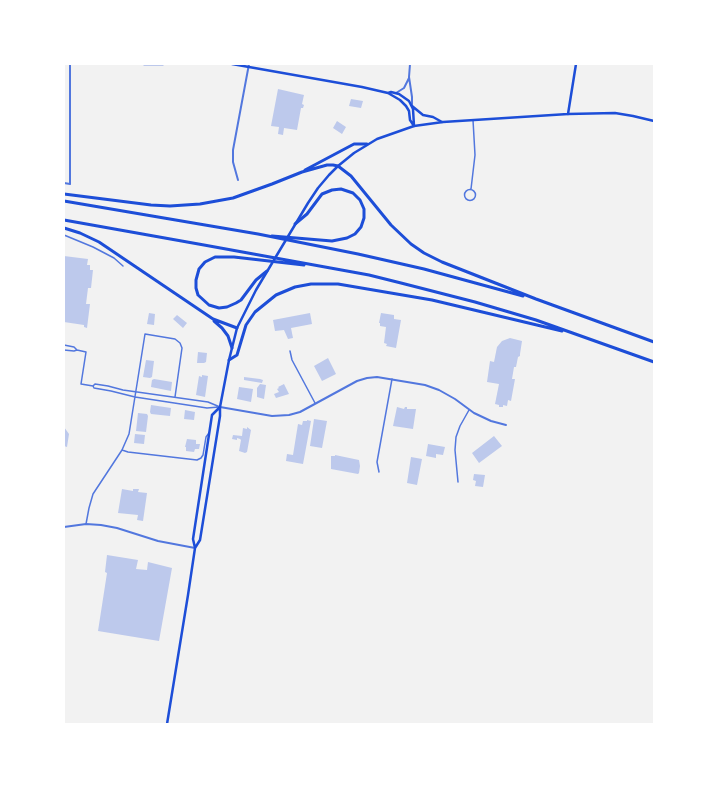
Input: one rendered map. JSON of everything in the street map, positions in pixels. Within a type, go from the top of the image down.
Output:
[{"type":"highway","points":[[302,172],[354,144],[367,144]]},
{"type":"highway","points":[[64,194],[151,205],[170,206],[200,204],[216,202],[245,194],[302,172],[327,165],[338,166],[358,184],[391,225],[411,244],[424,253],[442,262],[536,299],[654,342]]},
{"type":"highway","points":[[258,234],[332,241],[342,240],[352,237],[358,231],[364,218],[364,209],[360,200],[353,193],[341,189],[332,190],[322,194],[307,214],[294,225]]},
{"type":"highway","points":[[64,201],[258,234],[424,269],[536,299]]},
{"type":"highway","points":[[64,220],[370,275],[459,297],[536,320],[610,345],[654,362]]},
{"type":"highway","points":[[64,228],[89,237],[110,248],[213,320],[228,336],[232,348]]},
{"type":"highway","points":[[267,271],[256,280],[241,300],[236,304],[219,308],[209,305],[198,295],[196,280],[199,269],[205,262],[215,257],[234,256],[289,264],[319,266]]},
{"type":"highway","points":[[229,360],[237,354],[243,332],[250,318],[264,304],[276,295],[287,290],[303,285],[318,283],[360,288],[432,300],[575,334]]},
{"type":"highway","points":[[213,320],[237,328]]},
{"type":"main road","points":[[144,64],[163,64]]},
{"type":"main road","points":[[232,64],[249,65],[388,93],[400,100],[408,109],[410,120],[414,126]]},
{"type":"main road","points":[[568,114],[576,64]]},
{"type":"main road","points":[[388,93],[391,92],[403,96],[423,115],[433,117],[443,122]]},
{"type":"main road","points":[[412,106],[414,126]]},
{"type":"main road","points":[[195,548],[200,540],[220,416],[220,407],[237,328],[267,271],[294,225],[318,188],[338,166],[367,144],[388,134],[414,126],[473,120],[568,114],[615,113],[654,121]]},
{"type":"main road","points":[[167,724],[195,548],[193,539],[212,415],[220,407]]},
{"type":"street","points":[[64,184],[70,184],[70,64]]},
{"type":"street","points":[[410,64],[409,77],[412,106]]},
{"type":"street","points":[[238,180],[233,150],[249,65]]},
{"type":"street","points":[[396,93],[404,88],[409,77]]},
{"type":"street","points":[[471,189],[475,155],[473,120]]},
{"type":"street","points":[[471,189],[475,191],[476,195],[474,199],[470,200],[466,198],[464,194],[467,190],[471,189]]},
{"type":"street","points":[[64,235],[93,246],[114,258],[123,266]]},
{"type":"street","points":[[86,524],[93,494],[122,450],[129,434],[145,334],[175,339],[180,343],[182,348],[175,397]]},
{"type":"street","points":[[64,345],[74,347],[77,350]]},
{"type":"street","points":[[64,350],[86,352],[81,384],[135,397],[207,408],[220,407]]},
{"type":"street","points":[[290,351],[292,360],[314,403]]},
{"type":"street","points":[[93,386],[95,384],[108,386],[136,392],[208,402],[220,407],[272,416],[284,416],[300,412],[314,403],[357,381],[377,377],[424,385],[439,390],[470,410],[491,421],[506,425]]},
{"type":"street","points":[[379,472],[377,462],[392,380]]},
{"type":"street","points":[[458,482],[455,450],[456,437],[460,426],[470,410]]},
{"type":"street","points":[[122,450],[197,460],[203,455],[206,437],[210,431]]},
{"type":"street","points":[[64,527],[86,524],[111,527],[147,538],[195,548]]},
{"type":"building","points":[[278,89],[304,95],[302,104],[304,105],[303,108],[301,108],[297,130],[284,128],[283,135],[278,134],[279,127],[271,126]]},
{"type":"building","points":[[351,99],[363,101],[361,108],[349,106]]},
{"type":"building","points":[[337,121],[346,127],[342,134],[333,128]]},
{"type":"building","points":[[64,256],[88,259],[87,265],[90,265],[90,270],[93,270],[91,288],[88,288],[86,304],[90,304],[87,328],[84,327],[84,325],[64,322]]},
{"type":"building","points":[[149,313],[155,314],[154,325],[147,324]]},
{"type":"building","points":[[310,313],[312,324],[291,328],[293,338],[288,339],[284,330],[275,331],[273,320]]},
{"type":"building","points":[[381,313],[394,315],[394,319],[401,320],[396,348],[386,346],[387,344],[384,343],[386,327],[380,326],[379,323]]},
{"type":"building","points":[[177,315],[187,323],[183,328],[173,319]]},
{"type":"building","points":[[510,338],[522,341],[520,356],[518,357],[516,367],[514,367],[512,379],[515,379],[511,401],[508,400],[507,406],[503,405],[503,407],[499,407],[499,405],[495,404],[499,384],[487,382],[490,361],[494,362],[497,347],[502,341]]},
{"type":"building","points":[[198,352],[207,353],[206,362],[197,363]]},
{"type":"building","points":[[328,358],[336,374],[322,381],[314,366]]},
{"type":"building","points":[[146,360],[154,361],[152,377],[150,378],[143,377]]},
{"type":"building","points":[[202,375],[208,376],[205,397],[196,395],[199,376],[202,377]]},
{"type":"building","points":[[244,377],[263,380],[262,383],[244,380]]},
{"type":"building","points":[[152,380],[172,382],[171,391],[151,387]]},
{"type":"building","points":[[260,384],[266,385],[264,399],[257,397],[257,388]]},
{"type":"building","points":[[284,384],[289,394],[276,398],[274,394],[279,392],[277,389],[279,388],[278,387]]},
{"type":"building","points":[[239,387],[253,389],[251,402],[237,399]]},
{"type":"building","points":[[151,405],[171,408],[170,416],[151,414]]},
{"type":"building","points":[[397,407],[404,409],[407,407],[407,409],[416,409],[413,429],[393,426]]},
{"type":"building","points":[[185,410],[195,412],[194,420],[184,419]]},
{"type":"building","points":[[138,413],[147,414],[148,416],[146,432],[136,431]]},
{"type":"building","points":[[314,419],[327,421],[322,448],[310,446]]},
{"type":"building","points":[[303,421],[311,421],[303,464],[286,461],[287,454],[293,455],[298,424],[302,425]]},
{"type":"building","points":[[64,427],[69,434],[67,447],[64,446]]},
{"type":"building","points":[[247,427],[251,430],[247,452],[245,453],[239,451],[241,440],[237,438],[237,440],[232,439],[233,435],[242,436],[243,428],[247,429]]},
{"type":"building","points":[[135,434],[145,435],[144,444],[134,443]]},
{"type":"building","points":[[494,436],[502,446],[479,463],[472,453]]},
{"type":"building","points":[[187,439],[196,440],[196,444],[200,444],[199,449],[195,449],[194,452],[186,451],[185,447]]},
{"type":"building","points":[[428,444],[445,447],[443,455],[436,454],[436,458],[426,456]]},
{"type":"building","points":[[335,455],[359,460],[359,473],[331,469],[331,456]]},
{"type":"building","points":[[411,457],[422,459],[417,485],[407,483]]},
{"type":"building","points":[[474,474],[485,475],[483,487],[475,486],[476,481],[473,480]]},
{"type":"building","points":[[122,489],[133,491],[133,489],[139,489],[138,492],[147,493],[143,521],[137,520],[138,515],[118,513]]},
{"type":"building","points":[[107,555],[138,560],[136,569],[147,570],[148,562],[172,568],[159,641],[98,631],[107,573],[105,572]]}]
